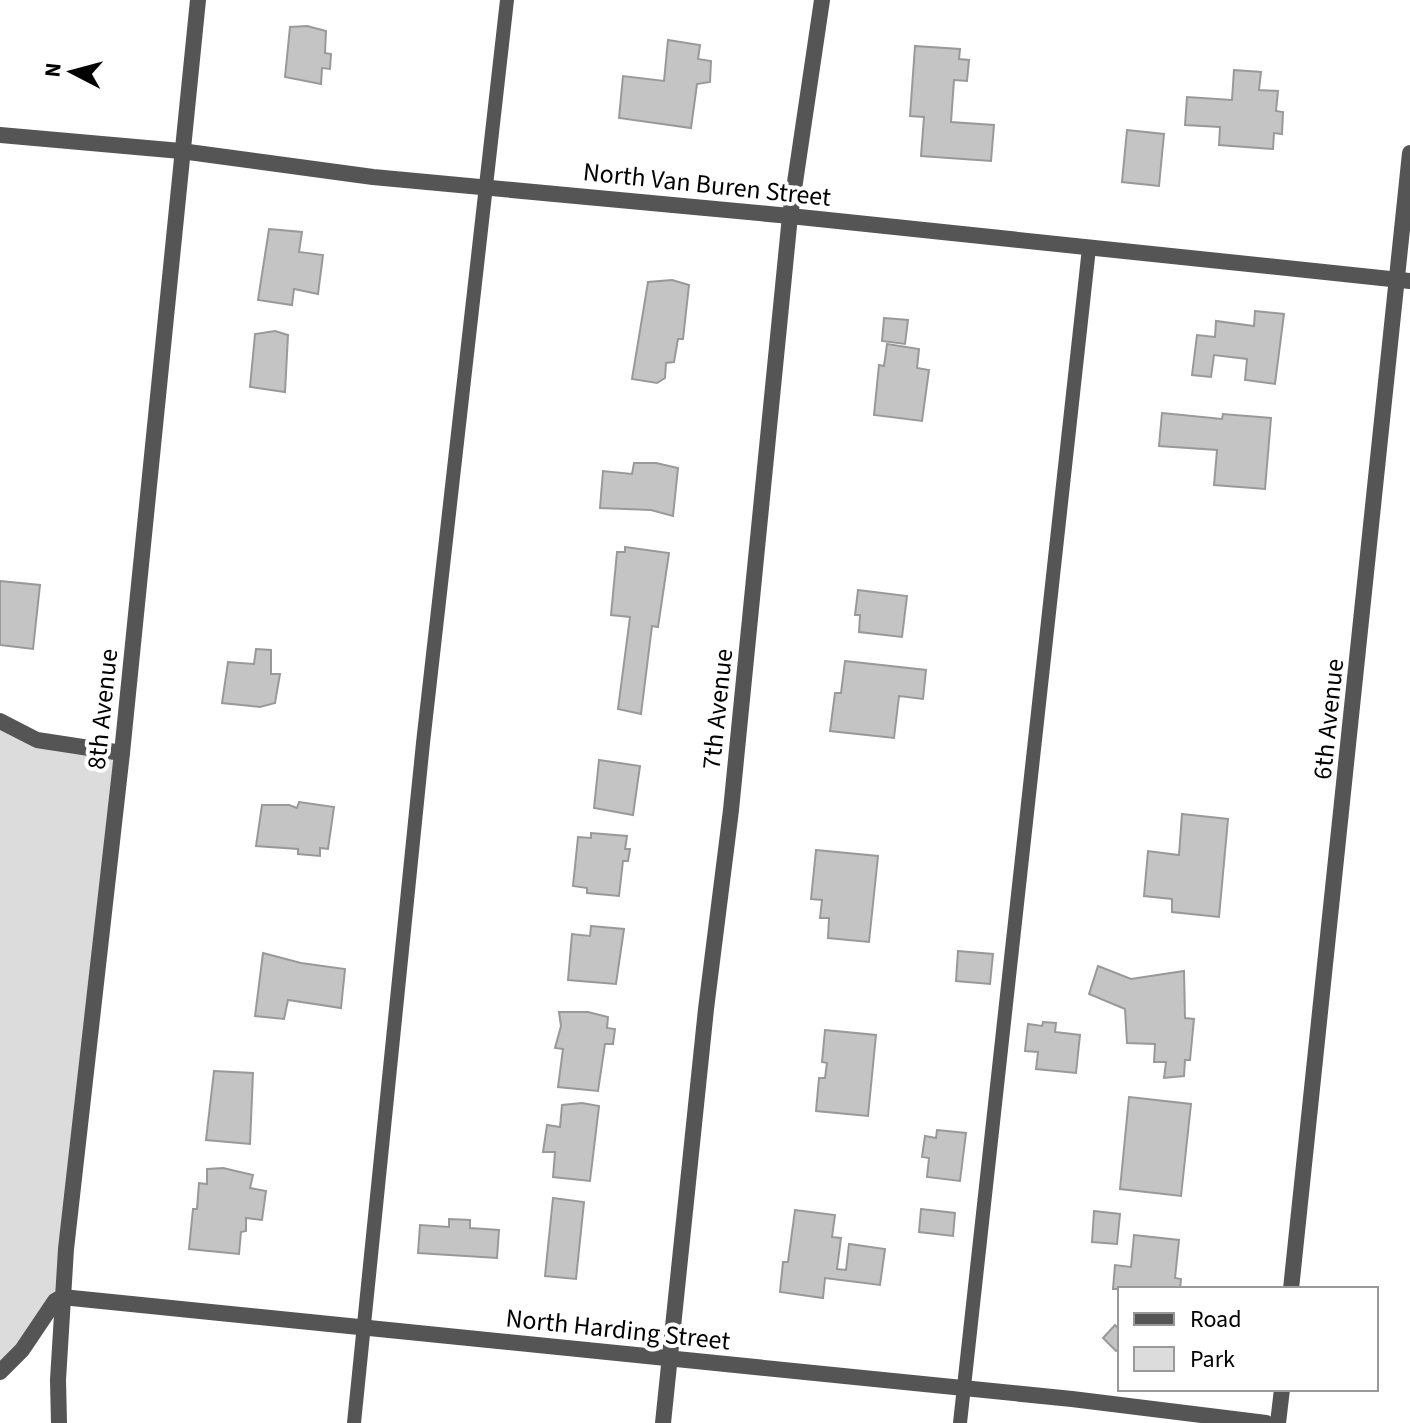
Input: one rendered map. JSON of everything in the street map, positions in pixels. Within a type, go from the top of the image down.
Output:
[{"type":"street","name":"8th Avenue","points":[[59,1423],[62,1297],[122,753],[198,0]]},
{"type":"street","name":"7th Avenue","points":[[663,1423],[706,1009],[731,810],[790,216],[822,0]]},
{"type":"street","name":"North Van Buren Street","points":[[0,135],[181,151],[373,177],[790,216],[1403,281]]},
{"type":"street","name":"6th Avenue","points":[[1291,1287],[1403,281],[1410,153]]},
{"type":"street","points":[[0,721],[37,740],[122,753]]},
{"type":"street","points":[[0,1372],[22,1350],[55,1301],[62,1297]]},
{"type":"street","name":"North Harding Street","points":[[62,1297],[963,1388],[1266,1423]]},
{"type":"street","points":[[1278,1423],[1282,1391]]},
{"type":"lane","points":[[354,1423],[423,743],[507,0]]},
{"type":"lane","points":[[960,1423],[1089,248]]},
{"type":"green space","points":[[0,724],[119,756],[60,1295],[0,1369]]},
{"type":"building","points":[[307,26],[326,31],[325,53],[331,54],[330,69],[322,68],[321,84],[285,77],[290,27]]},
{"type":"building","points":[[668,40],[700,45],[698,59],[711,61],[710,82],[697,84],[691,128],[619,118],[623,76],[664,81]]},
{"type":"building","points":[[915,46],[960,49],[959,59],[969,60],[967,81],[954,80],[951,122],[994,125],[991,161],[921,156],[924,117],[910,116]]},
{"type":"building","points":[[1234,70],[1261,72],[1259,90],[1278,91],[1276,111],[1283,112],[1282,134],[1274,133],[1273,149],[1219,145],[1220,127],[1185,125],[1187,97],[1232,100]]},
{"type":"building","points":[[1127,130],[1164,134],[1159,186],[1122,182]]},
{"type":"building","points":[[269,229],[302,232],[299,252],[323,255],[318,294],[294,289],[292,305],[258,300]]},
{"type":"building","points":[[672,280],[689,285],[683,339],[678,339],[674,362],[666,363],[665,378],[657,383],[632,379],[648,282]]},
{"type":"building","points":[[1255,311],[1284,314],[1275,384],[1245,380],[1247,359],[1214,355],[1211,377],[1192,375],[1197,335],[1215,337],[1216,321],[1254,326]]},
{"type":"building","points":[[884,318],[908,320],[905,344],[882,341]]},
{"type":"building","points":[[275,331],[288,335],[285,392],[250,387],[255,334]]},
{"type":"building","points":[[887,344],[919,349],[917,368],[929,370],[922,421],[874,415],[879,365],[884,366]]},
{"type":"building","points":[[1162,413],[1222,419],[1223,414],[1271,418],[1265,489],[1214,485],[1217,450],[1159,446]]},
{"type":"building","points":[[634,463],[656,463],[678,468],[673,516],[651,510],[600,508],[603,471],[632,474]]},
{"type":"building","points":[[625,547],[669,553],[658,627],[652,626],[641,714],[618,709],[630,617],[611,615],[617,552],[625,552]]},
{"type":"building","points":[[0,581],[40,585],[33,649],[0,645]]},
{"type":"building","points":[[858,590],[907,596],[902,637],[859,632],[860,615],[855,615]]},
{"type":"building","points":[[256,649],[271,650],[271,674],[280,674],[275,703],[260,707],[222,703],[228,662],[254,664]]},
{"type":"building","points":[[845,661],[926,670],[923,699],[899,696],[894,738],[830,731],[835,693],[841,693]]},
{"type":"building","points":[[599,760],[640,766],[633,815],[594,808]]},
{"type":"building","points":[[299,802],[334,807],[328,849],[320,848],[320,856],[298,854],[298,849],[256,846],[262,805],[297,808]]},
{"type":"building","points":[[1182,814],[1228,819],[1219,917],[1172,912],[1172,899],[1144,896],[1148,851],[1179,855]]},
{"type":"building","points":[[591,833],[627,836],[625,849],[630,849],[628,861],[623,861],[619,896],[587,893],[587,888],[573,886],[578,837],[591,838]]},
{"type":"building","points":[[816,850],[878,856],[869,942],[828,938],[829,918],[820,918],[822,900],[811,899]]},
{"type":"building","points":[[591,926],[624,929],[616,984],[568,980],[572,934],[590,936]]},
{"type":"building","points":[[958,951],[993,954],[990,984],[956,981]]},
{"type":"building","points":[[263,953],[301,963],[345,969],[341,1008],[288,1000],[284,1019],[255,1016]]},
{"type":"building","points":[[1098,966],[1131,979],[1184,971],[1185,1018],[1194,1019],[1190,1060],[1185,1060],[1184,1076],[1164,1078],[1166,1062],[1154,1062],[1155,1044],[1127,1043],[1125,1009],[1089,994]]},
{"type":"building","points":[[559,1012],[588,1012],[608,1017],[607,1028],[615,1029],[613,1044],[605,1044],[598,1091],[558,1087],[563,1049],[555,1048],[561,1026]]},
{"type":"building","points":[[1043,1022],[1056,1023],[1055,1032],[1080,1035],[1076,1073],[1036,1069],[1038,1052],[1025,1051],[1028,1024],[1042,1026]]},
{"type":"building","points":[[825,1030],[876,1035],[868,1116],[816,1111],[819,1078],[825,1078],[827,1063],[822,1062]]},
{"type":"building","points":[[214,1071],[253,1073],[250,1144],[206,1140]]},
{"type":"building","points":[[1129,1097],[1191,1104],[1181,1196],[1120,1189]]},
{"type":"building","points":[[582,1103],[599,1106],[590,1181],[553,1177],[555,1152],[543,1152],[547,1125],[560,1127],[562,1105]]},
{"type":"building","points":[[937,1130],[966,1133],[960,1181],[927,1177],[929,1158],[922,1157],[925,1136],[936,1138]]},
{"type":"building","points":[[223,1168],[253,1175],[250,1188],[266,1191],[262,1220],[246,1218],[246,1231],[241,1232],[239,1254],[189,1249],[199,1183],[207,1184],[207,1169]]},
{"type":"building","points":[[553,1198],[584,1202],[576,1279],[545,1276]]},
{"type":"building","points":[[921,1209],[955,1213],[953,1236],[919,1232]]},
{"type":"building","points":[[795,1210],[835,1215],[832,1237],[841,1238],[837,1269],[846,1270],[849,1244],[885,1249],[880,1285],[825,1278],[823,1298],[780,1292],[783,1262],[788,1262]]},
{"type":"building","points":[[1094,1211],[1120,1214],[1117,1244],[1092,1242]]},
{"type":"building","points":[[449,1219],[470,1220],[470,1228],[499,1230],[497,1258],[418,1253],[420,1225],[449,1227]]},
{"type":"building","points":[[1134,1235],[1179,1240],[1175,1278],[1181,1279],[1180,1287],[1113,1289],[1115,1265],[1131,1267]]},
{"type":"building","points":[[1115,1325],[1118,1328],[1118,1350],[1116,1351],[1103,1338]]}]
